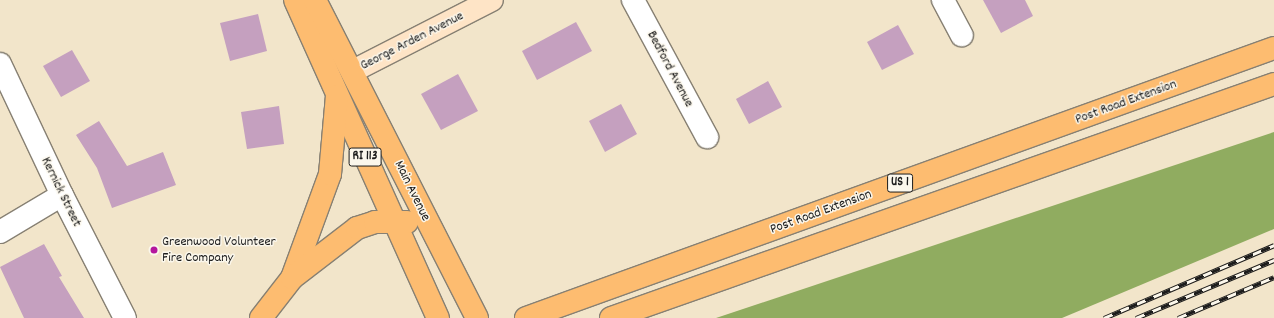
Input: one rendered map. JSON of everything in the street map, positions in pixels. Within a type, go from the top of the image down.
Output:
[{"type":"main road","name":"Main Avenue","points":[[295,0],[437,316]]},
{"type":"main road","name":"Main Avenue","points":[[315,0],[353,71],[473,312]]},
{"type":"main road","name":"Post Road Extension","points":[[526,318],[1274,48]]},
{"type":"main road","name":"US 1","points":[[611,318],[1274,84]]},
{"type":"main road","points":[[292,278],[330,174],[337,94]]},
{"type":"main road","points":[[261,318],[292,278],[357,228],[393,220],[412,222],[442,252]]},
{"type":"street","name":"George Arden Avenue","points":[[353,71],[492,0]]},
{"type":"street","name":"Bedford Avenue","points":[[633,0],[707,137]]},
{"type":"street","points":[[943,0],[962,35]]},
{"type":"street","name":"Kernick Street","points":[[0,64],[62,195],[125,318]]},
{"type":"street","points":[[0,232],[62,195]]},
{"type":"green space","points":[[1274,132],[1274,229],[1062,318],[716,318]]},
{"type":"building","points":[[983,0],[1025,0],[1033,16],[1001,33]]},
{"type":"building","points":[[258,14],[267,51],[230,61],[220,23]]},
{"type":"building","points":[[576,22],[592,51],[537,80],[522,51]]},
{"type":"building","points":[[898,25],[914,54],[882,70],[867,42]]},
{"type":"building","points":[[72,50],[90,81],[61,97],[43,66]]},
{"type":"building","points":[[458,74],[478,111],[441,130],[421,94]]},
{"type":"building","points":[[768,81],[782,107],[749,124],[736,99]]},
{"type":"building","points":[[621,104],[637,134],[605,152],[589,121]]},
{"type":"building","points":[[279,106],[284,144],[247,149],[241,112]]},
{"type":"building","points":[[99,121],[127,166],[163,152],[176,185],[112,208],[97,168],[76,135]]},
{"type":"building","points":[[44,244],[62,276],[59,277],[84,318],[24,318],[0,267]]},
{"type":"railway","points":[[1104,318],[1274,245]]},
{"type":"railway","points":[[1136,318],[1274,260]]},
{"type":"railway","points":[[1178,318],[1274,277]]},
{"type":"place","name":"Greenwood Volunteer Fire Company","points":[[154,250]]}]
